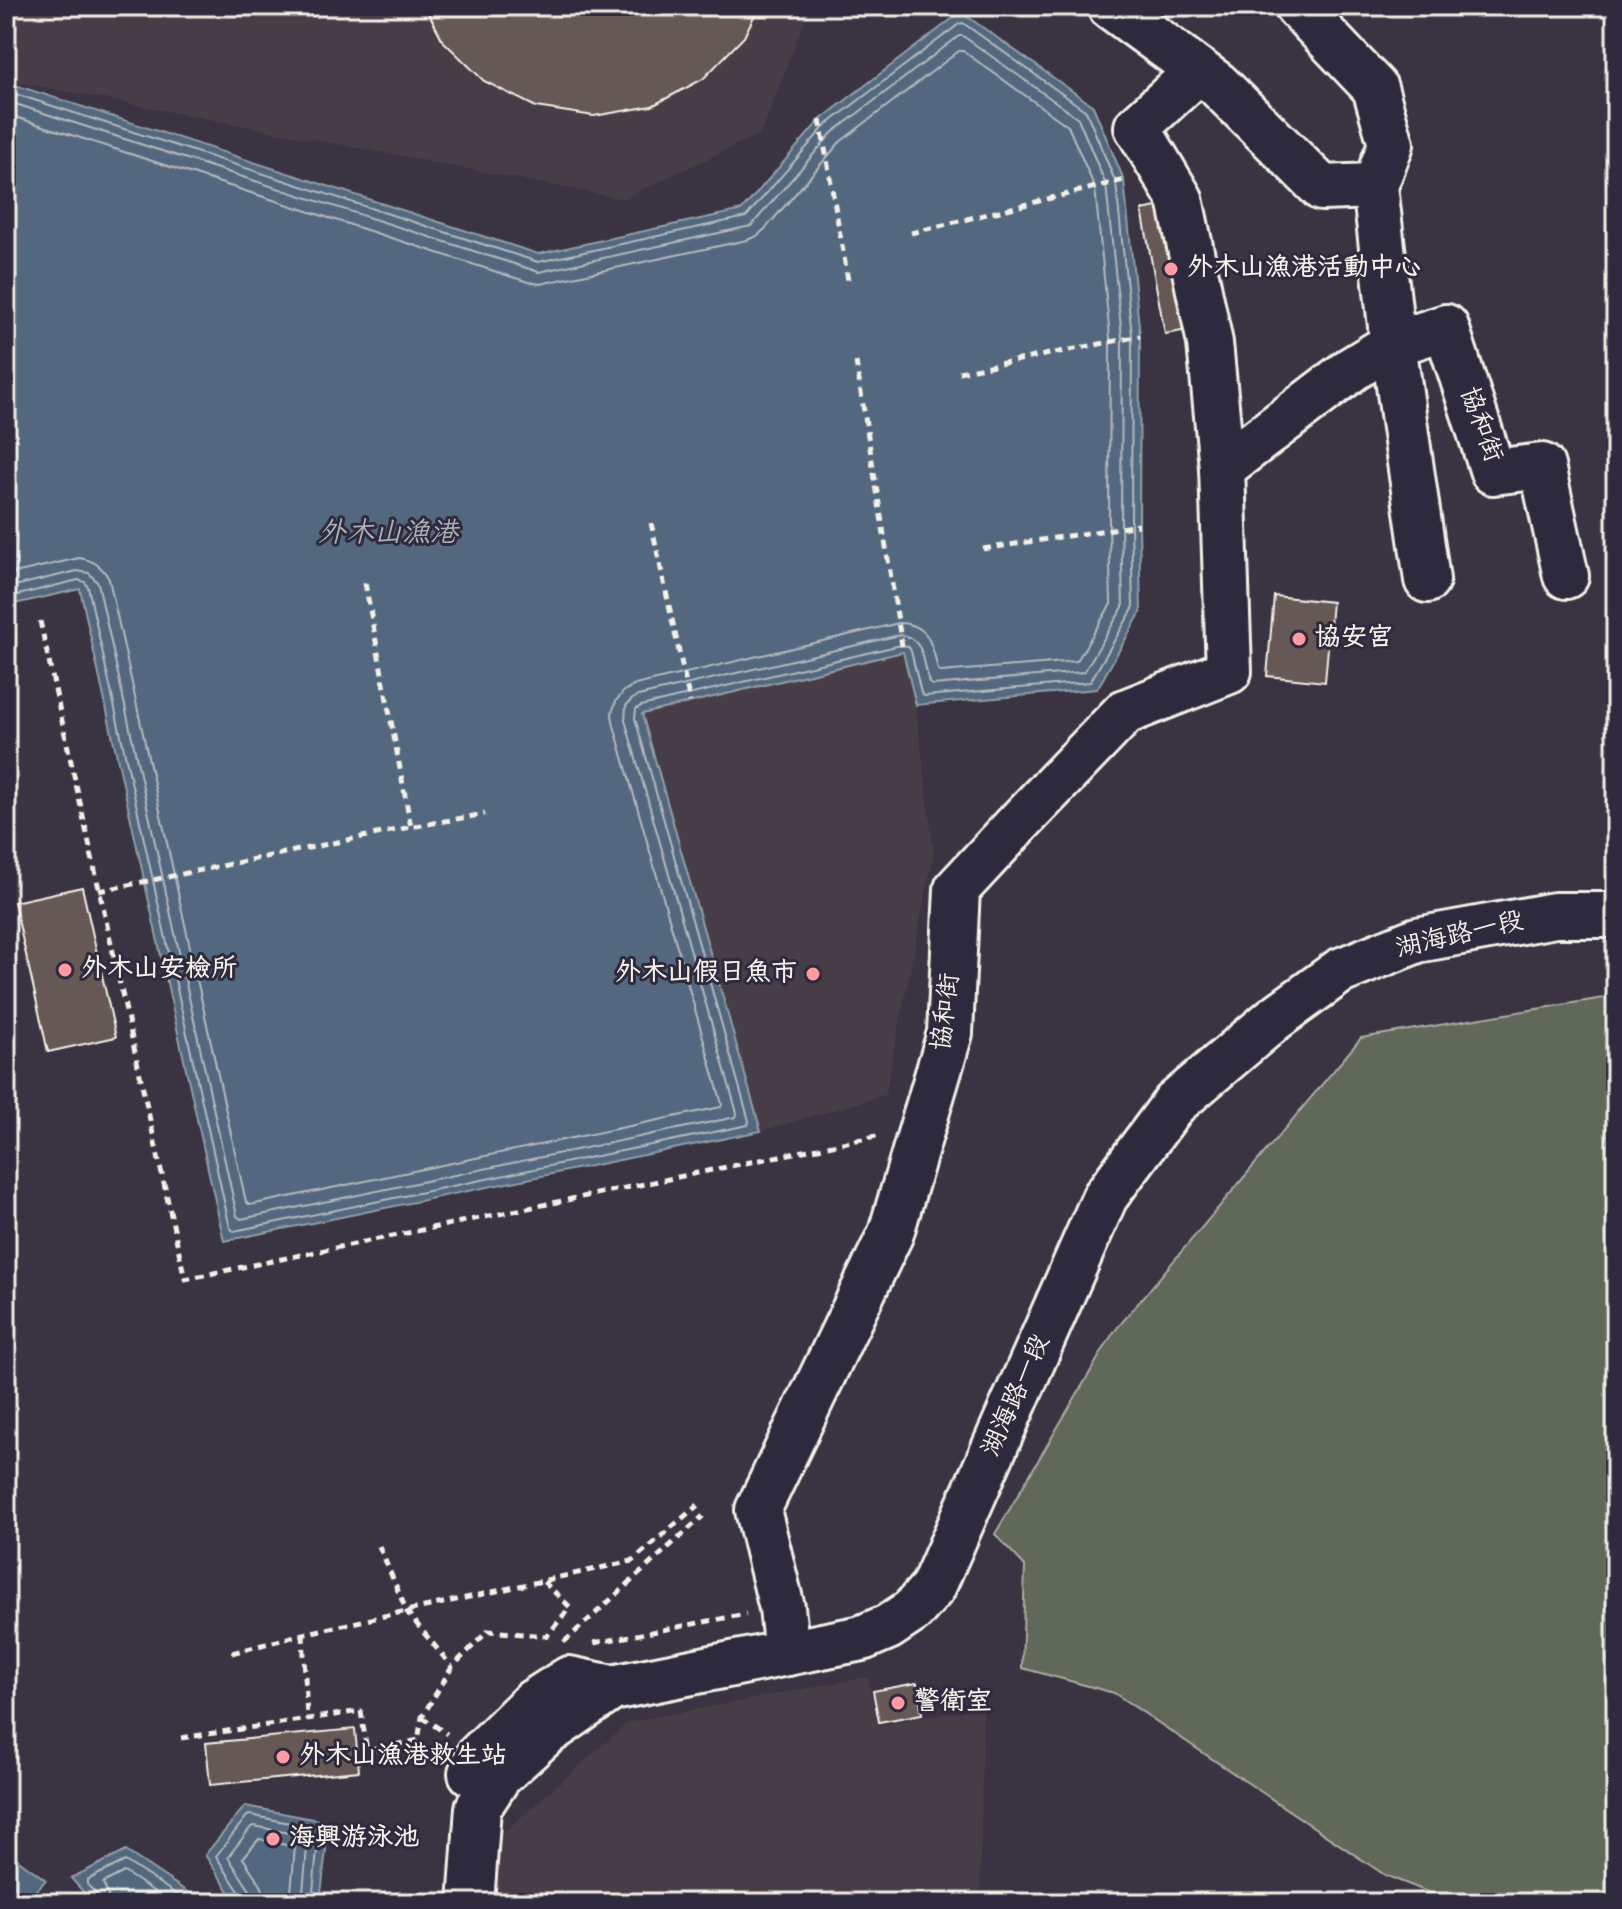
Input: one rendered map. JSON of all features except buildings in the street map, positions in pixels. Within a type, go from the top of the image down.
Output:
[{"type":"street","points":[[1110,6],[1217,84],[1322,188],[1375,186]]},
{"type":"street","points":[[1297,6],[1375,88],[1391,144],[1375,186],[1393,344],[1427,580]]},
{"type":"street","name":"協和街","points":[[787,1653],[782,1608],[758,1510],[891,1233],[950,1033],[957,889],[1125,712],[1229,671],[1222,468],[1210,343],[1180,199],[1137,127],[1198,71]]},
{"type":"street","name":"協和街","points":[[1222,468],[1352,369],[1393,344],[1446,327],[1493,472],[1542,466],[1566,576]]},
{"type":"street","name":"湖海路一段","points":[[471,1903],[478,1808],[499,1776],[544,1735],[612,1688],[862,1638],[888,1627],[912,1611],[933,1587],[1105,1197],[1174,1104],[1274,1019],[1340,971],[1417,940],[1555,915],[1616,915]]},
{"type":"path","points":[[820,120],[848,280]]},
{"type":"path","points":[[911,233],[1124,180]]},
{"type":"path","points":[[959,372],[1140,336]]},
{"type":"path","points":[[856,362],[903,652]]},
{"type":"path","points":[[651,523],[690,702]]},
{"type":"path","points":[[983,549],[1139,525]]},
{"type":"path","points":[[365,583],[411,827]]},
{"type":"path","points":[[40,621],[185,1279],[882,1135]]},
{"type":"path","points":[[99,891],[485,814]]},
{"type":"path","points":[[232,1653],[303,1634],[632,1561],[698,1505]]},
{"type":"path","points":[[554,1651],[703,1516]]},
{"type":"path","points":[[379,1546],[407,1612],[452,1667]]},
{"type":"path","points":[[181,1738],[361,1711],[367,1751],[418,1740],[422,1717],[452,1667],[488,1631],[547,1636],[570,1607],[543,1581]]},
{"type":"path","points":[[303,1634],[307,1719]]},
{"type":"path","points":[[422,1717],[458,1741]]},
{"type":"shaded area","points":[[6,6],[810,6],[761,133],[623,199],[6,80]]},
{"type":"shaded area","name":"外木山假日魚市","points":[[903,652],[916,705],[934,853],[885,1095],[761,1131],[642,714]]},
{"type":"shaded area","points":[[868,1677],[877,1725],[983,1708],[980,1903],[490,1903],[495,1840],[629,1722]]},
{"type":"green space","points":[[1616,996],[1616,1903],[1455,1903],[1385,1875],[1114,1693],[1022,1668],[1025,1566],[995,1534],[1113,1333],[1361,1038]]},
{"type":"water","name":"外木山漁港","points":[[961,12],[1093,106],[1124,180],[1140,336],[1141,612],[1097,689],[916,705],[903,652],[642,714],[761,1131],[224,1241],[80,589],[6,606],[6,82],[538,254],[742,210],[820,120]]},
{"type":"water","name":"海興游泳池","points":[[245,1806],[329,1822],[320,1903],[237,1903],[205,1855]]},
{"type":"water","points":[[6,1851],[46,1880],[24,1903],[6,1903]]},
{"type":"water","points":[[126,1851],[204,1903],[93,1903],[71,1878]]},
{"type":"place","name":"外木山漁港活動中心","points":[[1171,269]]},
{"type":"place","name":"協安宮","points":[[1299,639]]},
{"type":"place","name":"外木山安檢所","points":[[65,970]]},
{"type":"place","name":"外木山假日魚市","points":[[813,974]]},
{"type":"place","name":"警衛室","points":[[898,1703]]},
{"type":"place","name":"外木山漁港救生站","points":[[283,1757]]},
{"type":"place","name":"海興游泳池","points":[[273,1839]]}]
